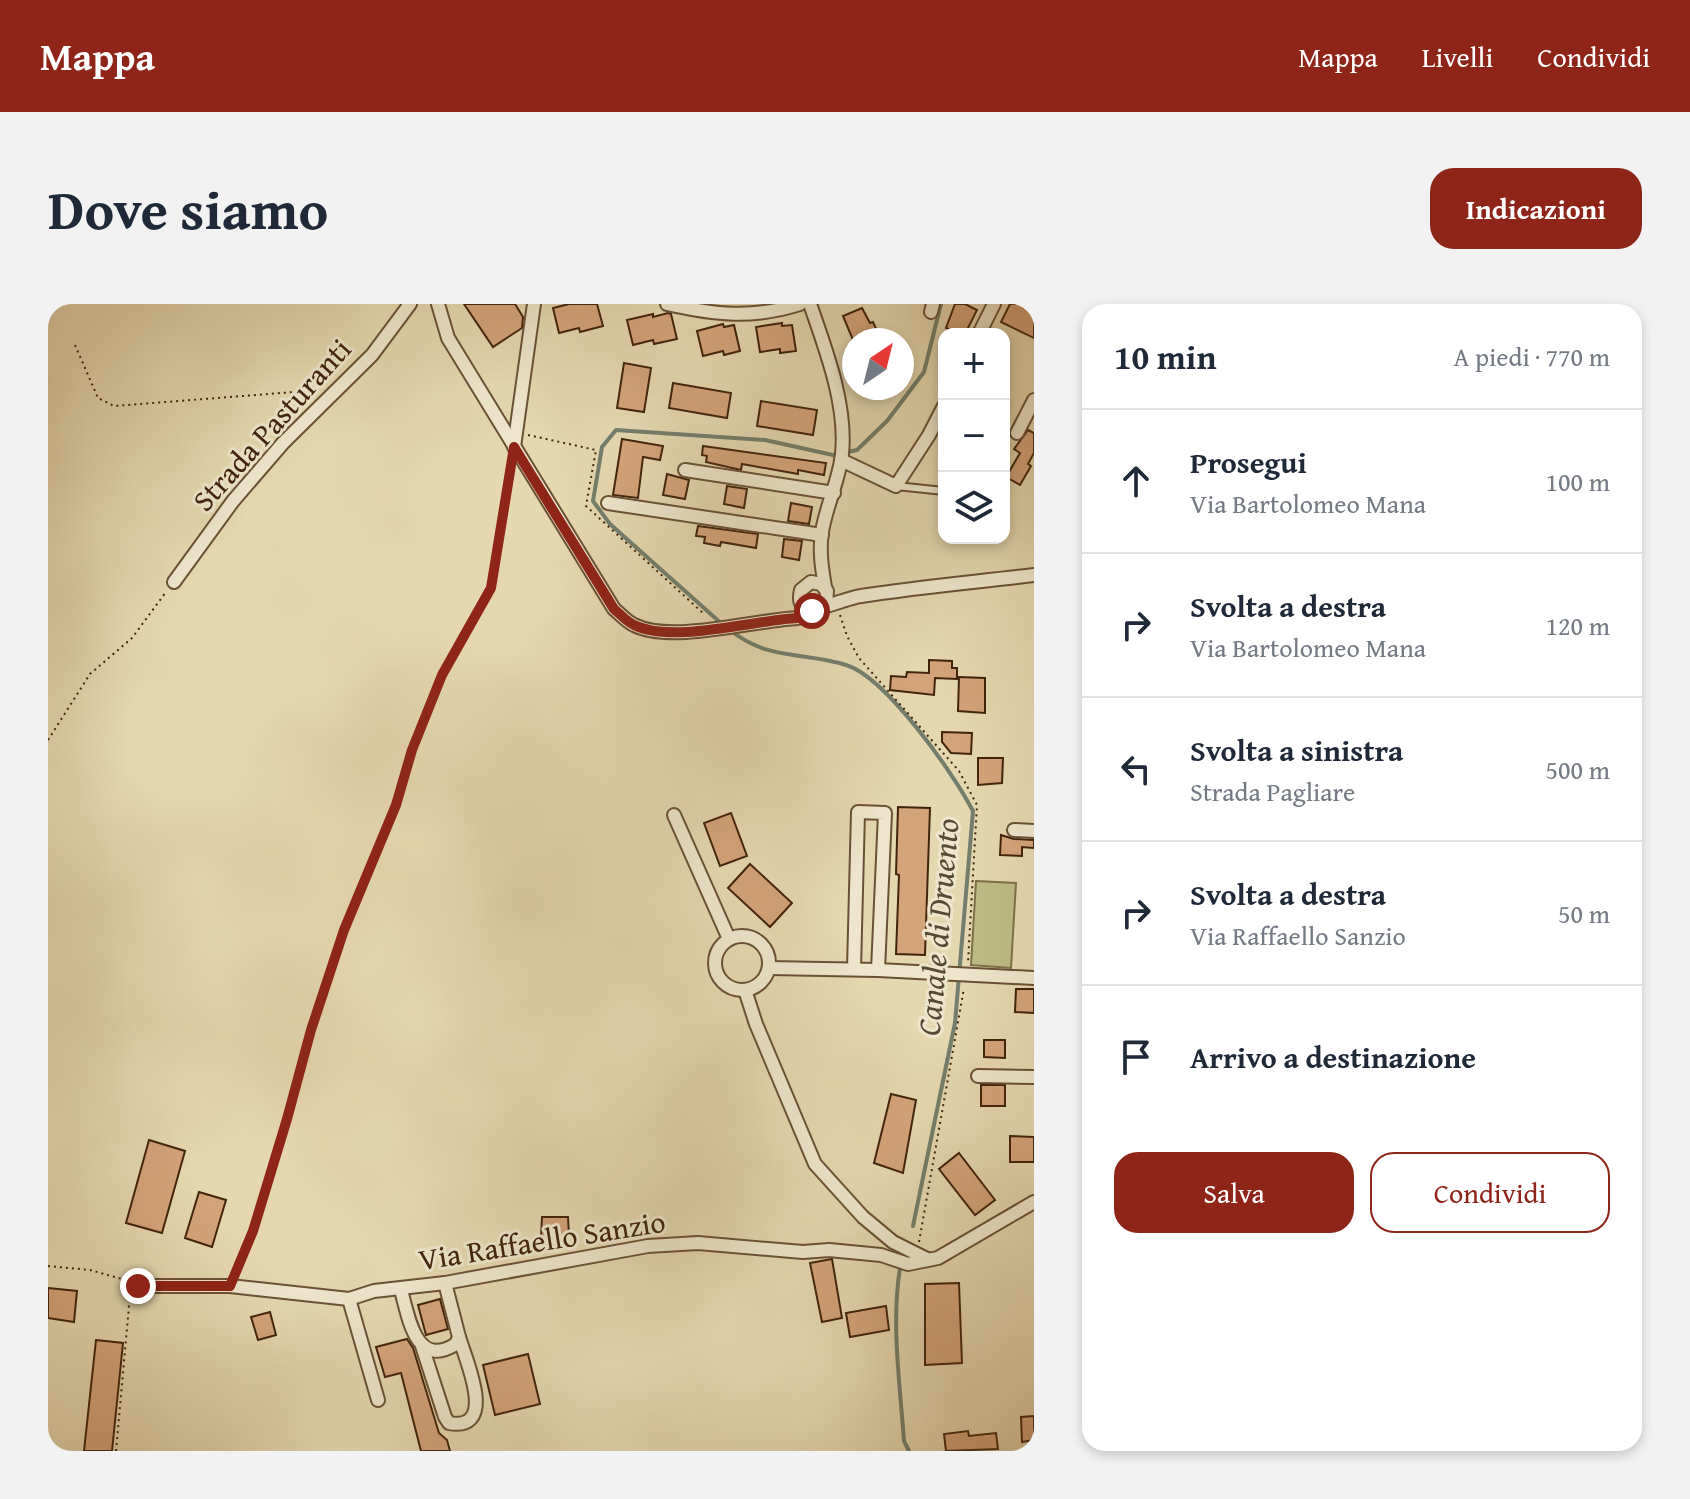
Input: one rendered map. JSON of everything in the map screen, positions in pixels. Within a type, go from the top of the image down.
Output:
[{"type":"street","name":"Strada Pasturanti","points":[[174,582],[233,501],[283,443],[372,355],[410,304]]},
{"type":"street","points":[[438,304],[448,338],[514,447],[614,609],[633,625],[655,632],[679,633],[798,618],[809,610]]},
{"type":"street","points":[[514,447],[534,304]]},
{"type":"street","points":[[667,304],[738,315],[773,313],[800,304]]},
{"type":"street","points":[[810,304],[832,366],[842,454],[822,535],[820,557],[829,596],[820,610],[809,610],[802,605],[801,592],[811,582],[829,596],[857,596],[1034,575]]},
{"type":"street","points":[[982,328],[994,304]]},
{"type":"street","points":[[1017,433],[1034,400]]},
{"type":"street","points":[[842,454],[896,486],[938,418]]},
{"type":"street","points":[[685,470],[834,493]]},
{"type":"street","points":[[608,503],[822,535]]},
{"type":"street","points":[[773,619],[790,609],[820,557]]},
{"type":"street","points":[[854,969],[858,812],[885,813],[878,970]]},
{"type":"street","points":[[674,815],[729,939]]},
{"type":"street","points":[[1014,830],[1034,831]]},
{"type":"street","points":[[744,936],[758,941],[767,953],[769,968],[760,983],[745,990],[735,989],[718,976],[716,955],[729,939],[744,936]]},
{"type":"street","points":[[769,968],[1034,978]]},
{"type":"street","points":[[745,990],[756,1024],[815,1164],[863,1217],[893,1242],[922,1257]]},
{"type":"street","points":[[978,1076],[1034,1077]]},
{"type":"street","name":"Via Raffaello Sanzio","points":[[138,1286],[230,1286],[349,1299],[374,1291],[445,1283],[648,1246],[686,1244],[803,1252],[829,1250],[881,1255],[908,1264],[922,1257],[938,1258],[1034,1202]]},
{"type":"street","points":[[401,1290],[408,1318],[422,1346],[445,1417],[449,1423],[460,1424],[474,1414],[479,1400],[445,1283]]},
{"type":"street","points":[[349,1299],[378,1400]]},
{"type":"street","points":[[422,1346],[437,1353],[456,1344],[459,1337]]},
{"type":"lane","points":[[896,486],[938,490]]},
{"type":"path","points":[[75,345],[98,398],[114,406],[339,389]]},
{"type":"path","points":[[230,1286],[253,1231],[311,1030],[344,930],[396,805],[412,750],[442,675],[491,588],[514,447]]},
{"type":"path","points":[[48,740],[90,674],[132,638],[174,582]]},
{"type":"path","points":[[829,596],[859,658],[959,771],[977,805],[961,974],[922,1257]]},
{"type":"path","points":[[48,1266],[125,1278],[138,1286],[129,1306],[116,1451]]},
{"type":"shaded area","points":[[976,881],[1016,883],[1011,968],[971,965]]},
{"type":"building","points":[[464,304],[515,304],[523,317],[522,328],[493,347]]},
{"type":"building","points":[[569,304],[597,304],[603,326],[559,333],[553,308]]},
{"type":"building","points":[[955,304],[965,304],[977,310],[968,328],[946,328]]},
{"type":"building","points":[[1010,304],[1034,304],[1034,338],[1001,322]]},
{"type":"building","points":[[862,308],[876,328],[848,328],[843,316]]},
{"type":"building","points":[[671,314],[677,339],[633,345],[627,320]]},
{"type":"building","points":[[782,323],[782,326],[792,325],[796,351],[780,353],[780,349],[760,352],[756,327]]},
{"type":"building","points":[[723,324],[724,327],[734,325],[740,351],[703,356],[697,331]]},
{"type":"building","points":[[624,363],[651,368],[644,412],[617,408]]},
{"type":"building","points":[[673,383],[731,393],[727,418],[669,408]]},
{"type":"building","points":[[761,401],[817,410],[813,435],[757,426]]},
{"type":"building","points":[[1028,430],[1034,433],[1034,453],[1028,464],[1031,466],[1020,485],[1010,479],[1010,470],[1020,453],[1014,449]]},
{"type":"building","points":[[622,439],[663,446],[660,460],[643,457],[638,498],[613,495]]},
{"type":"building","points":[[703,446],[826,463],[824,475],[798,470],[798,474],[742,464],[741,470],[706,462],[707,456],[702,455]]},
{"type":"building","points":[[667,474],[689,480],[685,499],[663,495]]},
{"type":"building","points":[[727,486],[747,489],[744,508],[724,504]]},
{"type":"building","points":[[791,503],[812,507],[809,524],[788,521]]},
{"type":"building","points":[[698,526],[758,534],[756,548],[721,542],[720,546],[704,543],[705,537],[696,536]]},
{"type":"building","points":[[784,539],[802,541],[799,560],[782,557]]},
{"type":"building","points":[[929,660],[952,661],[952,668],[957,668],[957,679],[935,678],[934,695],[890,690],[891,676],[906,677],[907,672],[929,673]]},
{"type":"building","points":[[959,677],[985,678],[985,713],[958,711]]},
{"type":"building","points":[[942,732],[972,733],[971,754],[951,753],[942,742]]},
{"type":"building","points":[[978,758],[1003,758],[1002,783],[978,785]]},
{"type":"building","points":[[898,807],[930,808],[925,955],[896,954]]},
{"type":"building","points":[[731,813],[747,856],[720,866],[704,823]]},
{"type":"building","points":[[1001,835],[1034,840],[1034,848],[1022,847],[1022,856],[1000,855]]},
{"type":"building","points":[[750,864],[792,903],[770,927],[728,888]]},
{"type":"building","points":[[1016,989],[1034,989],[1034,1013],[1015,1012]]},
{"type":"building","points":[[984,1040],[1005,1040],[1005,1058],[984,1057]]},
{"type":"building","points":[[981,1085],[1005,1085],[1005,1106],[981,1106]]},
{"type":"building","points":[[891,1094],[916,1100],[903,1173],[874,1163]]},
{"type":"building","points":[[1010,1136],[1034,1137],[1034,1162],[1010,1162]]},
{"type":"building","points":[[149,1140],[185,1151],[162,1233],[126,1223]]},
{"type":"building","points":[[959,1153],[995,1200],[975,1215],[939,1169]]},
{"type":"building","points":[[199,1192],[226,1200],[212,1247],[185,1238]]},
{"type":"building","points":[[542,1217],[568,1217],[569,1236],[541,1238]]},
{"type":"building","points":[[832,1259],[842,1318],[822,1322],[810,1263]]},
{"type":"building","points":[[959,1283],[962,1363],[925,1365],[925,1284]]},
{"type":"building","points":[[48,1288],[77,1291],[74,1322],[48,1318]]},
{"type":"building","points":[[440,1299],[448,1329],[426,1335],[418,1305]]},
{"type":"building","points":[[886,1306],[889,1330],[850,1337],[846,1313]]},
{"type":"building","points":[[270,1312],[276,1335],[258,1340],[251,1317]]},
{"type":"building","points":[[407,1339],[413,1348],[439,1433],[447,1440],[450,1451],[421,1451],[401,1373],[385,1377],[376,1347]]},
{"type":"building","points":[[96,1340],[123,1343],[112,1451],[84,1451]]},
{"type":"building","points":[[528,1354],[540,1404],[495,1415],[483,1365]]},
{"type":"building","points":[[1034,1416],[1034,1440],[1022,1442],[1021,1417]]},
{"type":"building","points":[[968,1431],[969,1436],[996,1433],[998,1449],[946,1451],[944,1434]]},
{"type":"waterway","name":"Canale di Druento","points":[[723,625],[610,524],[593,501],[602,447],[616,430],[765,440],[833,455],[857,450],[887,421],[924,372],[941,304]]},
{"type":"waterway","name":"Canale di Druento","points":[[730,630],[759,647],[831,661],[862,673],[899,707],[917,729],[951,774],[973,811],[955,1023],[913,1226]]},
{"type":"waterway","points":[[900,1268],[896,1311],[897,1354],[904,1441],[909,1451]]},
{"type":"route","points":[[138,1286],[230,1286],[253,1231],[311,1030],[344,930],[396,805],[412,750],[442,675],[491,588],[514,447],[614,609],[633,625],[655,632],[679,633],[798,618],[812,611]]}]
